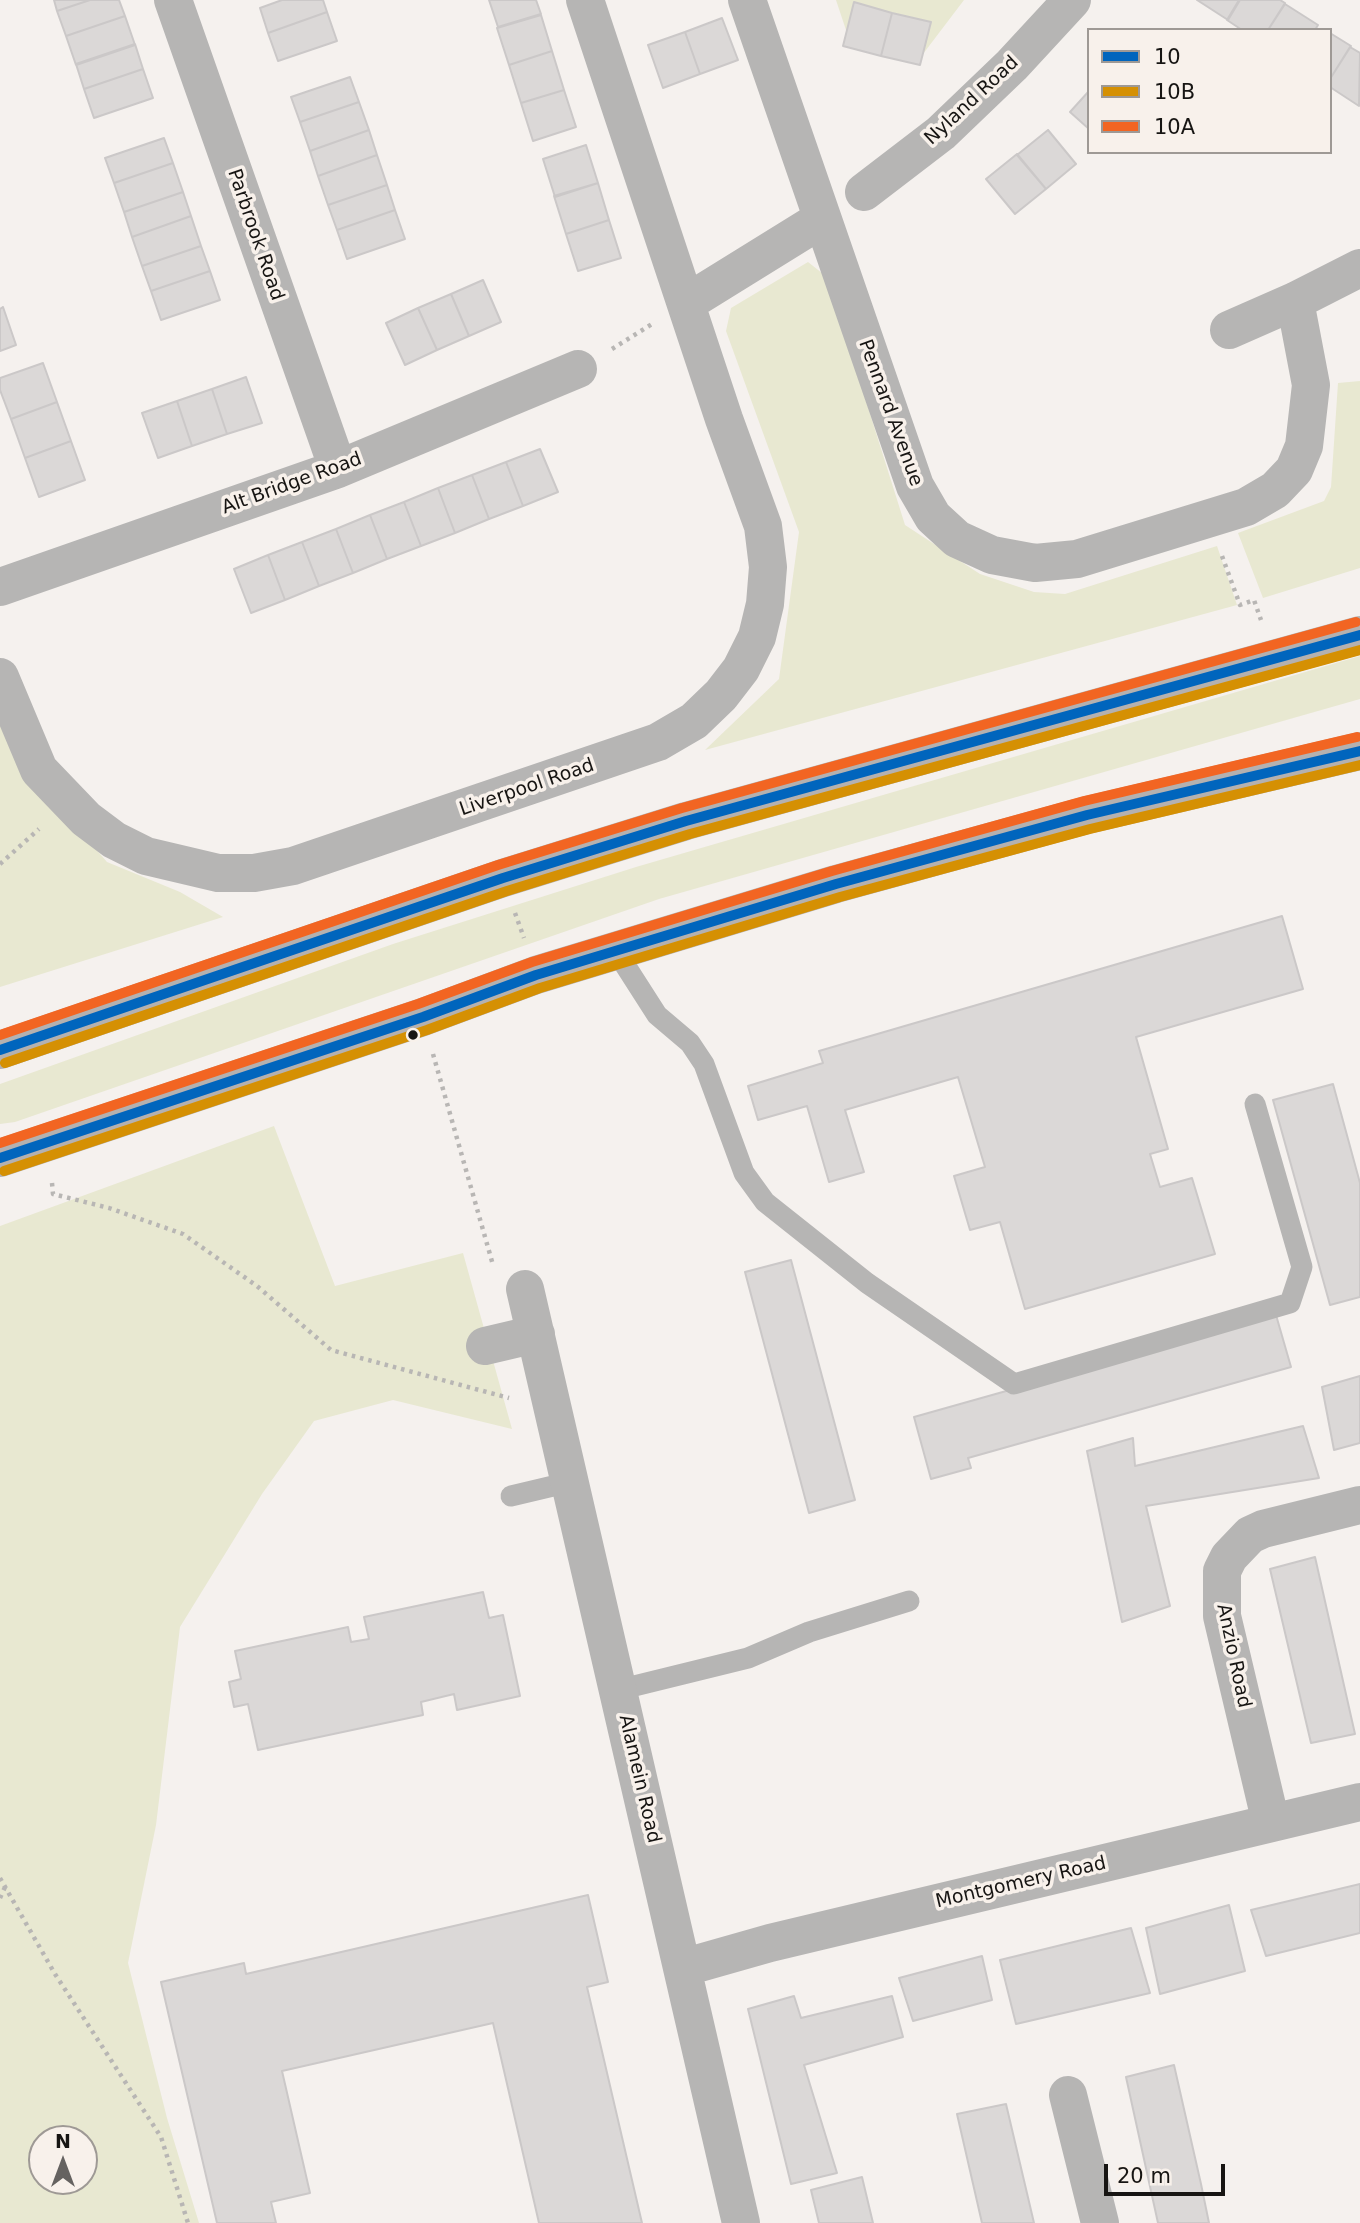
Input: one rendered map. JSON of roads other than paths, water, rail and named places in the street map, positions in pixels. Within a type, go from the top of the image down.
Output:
[{"type":"highway","points":[[0,1050],[503,878],[686,821],[1360,635]]},
{"type":"highway","points":[[0,1158],[423,1017],[536,975],[836,884],[1074,819],[1360,751]]},
{"type":"street","name":"Parbrook Road","points":[[173,0],[338,469]]},
{"type":"street","points":[[585,0],[688,302],[822,219]]},
{"type":"street","name":"Pennard Avenue","points":[[747,0],[915,486],[933,517],[957,539],[992,555],[1035,563],[1067,560],[1246,507],[1275,490],[1294,470],[1304,446],[1311,385],[1295,301]]},
{"type":"street","name":"Nyland Road","points":[[864,192],[942,133],[1012,65],[1072,0]]},
{"type":"street","points":[[1228,330],[1295,301],[1360,268]]},
{"type":"street","name":"Liverpool Road","points":[[0,677],[39,770],[62,797],[114,840],[146,856],[218,873],[254,873],[293,866],[445,817],[658,742],[694,721],[741,669],[757,637],[765,604],[768,567],[763,526],[724,419],[688,302]]},
{"type":"street","name":"Alt Bridge Road","points":[[0,587],[338,469],[578,369]]},
{"type":"street","name":"Alamein Road","points":[[525,1289],[741,2223]]},
{"type":"street","points":[[485,1346],[536,1334]]},
{"type":"street","name":"Anzio Road","points":[[1271,1823],[1222,1616],[1222,1572],[1228,1557],[1250,1535],[1344,1509]]},
{"type":"street","name":"Montgomery Road","points":[[682,1968],[770,1943],[1360,1802]]},
{"type":"street","points":[[1068,2095],[1100,2223]]},
{"type":"lane","points":[[615,951],[657,1015],[690,1043],[704,1064],[744,1173],[765,1202],[867,1283],[1014,1384],[1290,1303],[1302,1266],[1255,1104]]},
{"type":"lane","points":[[511,1496],[570,1482]]},
{"type":"lane","points":[[618,1690],[748,1658],[809,1632],[909,1601]]}]
